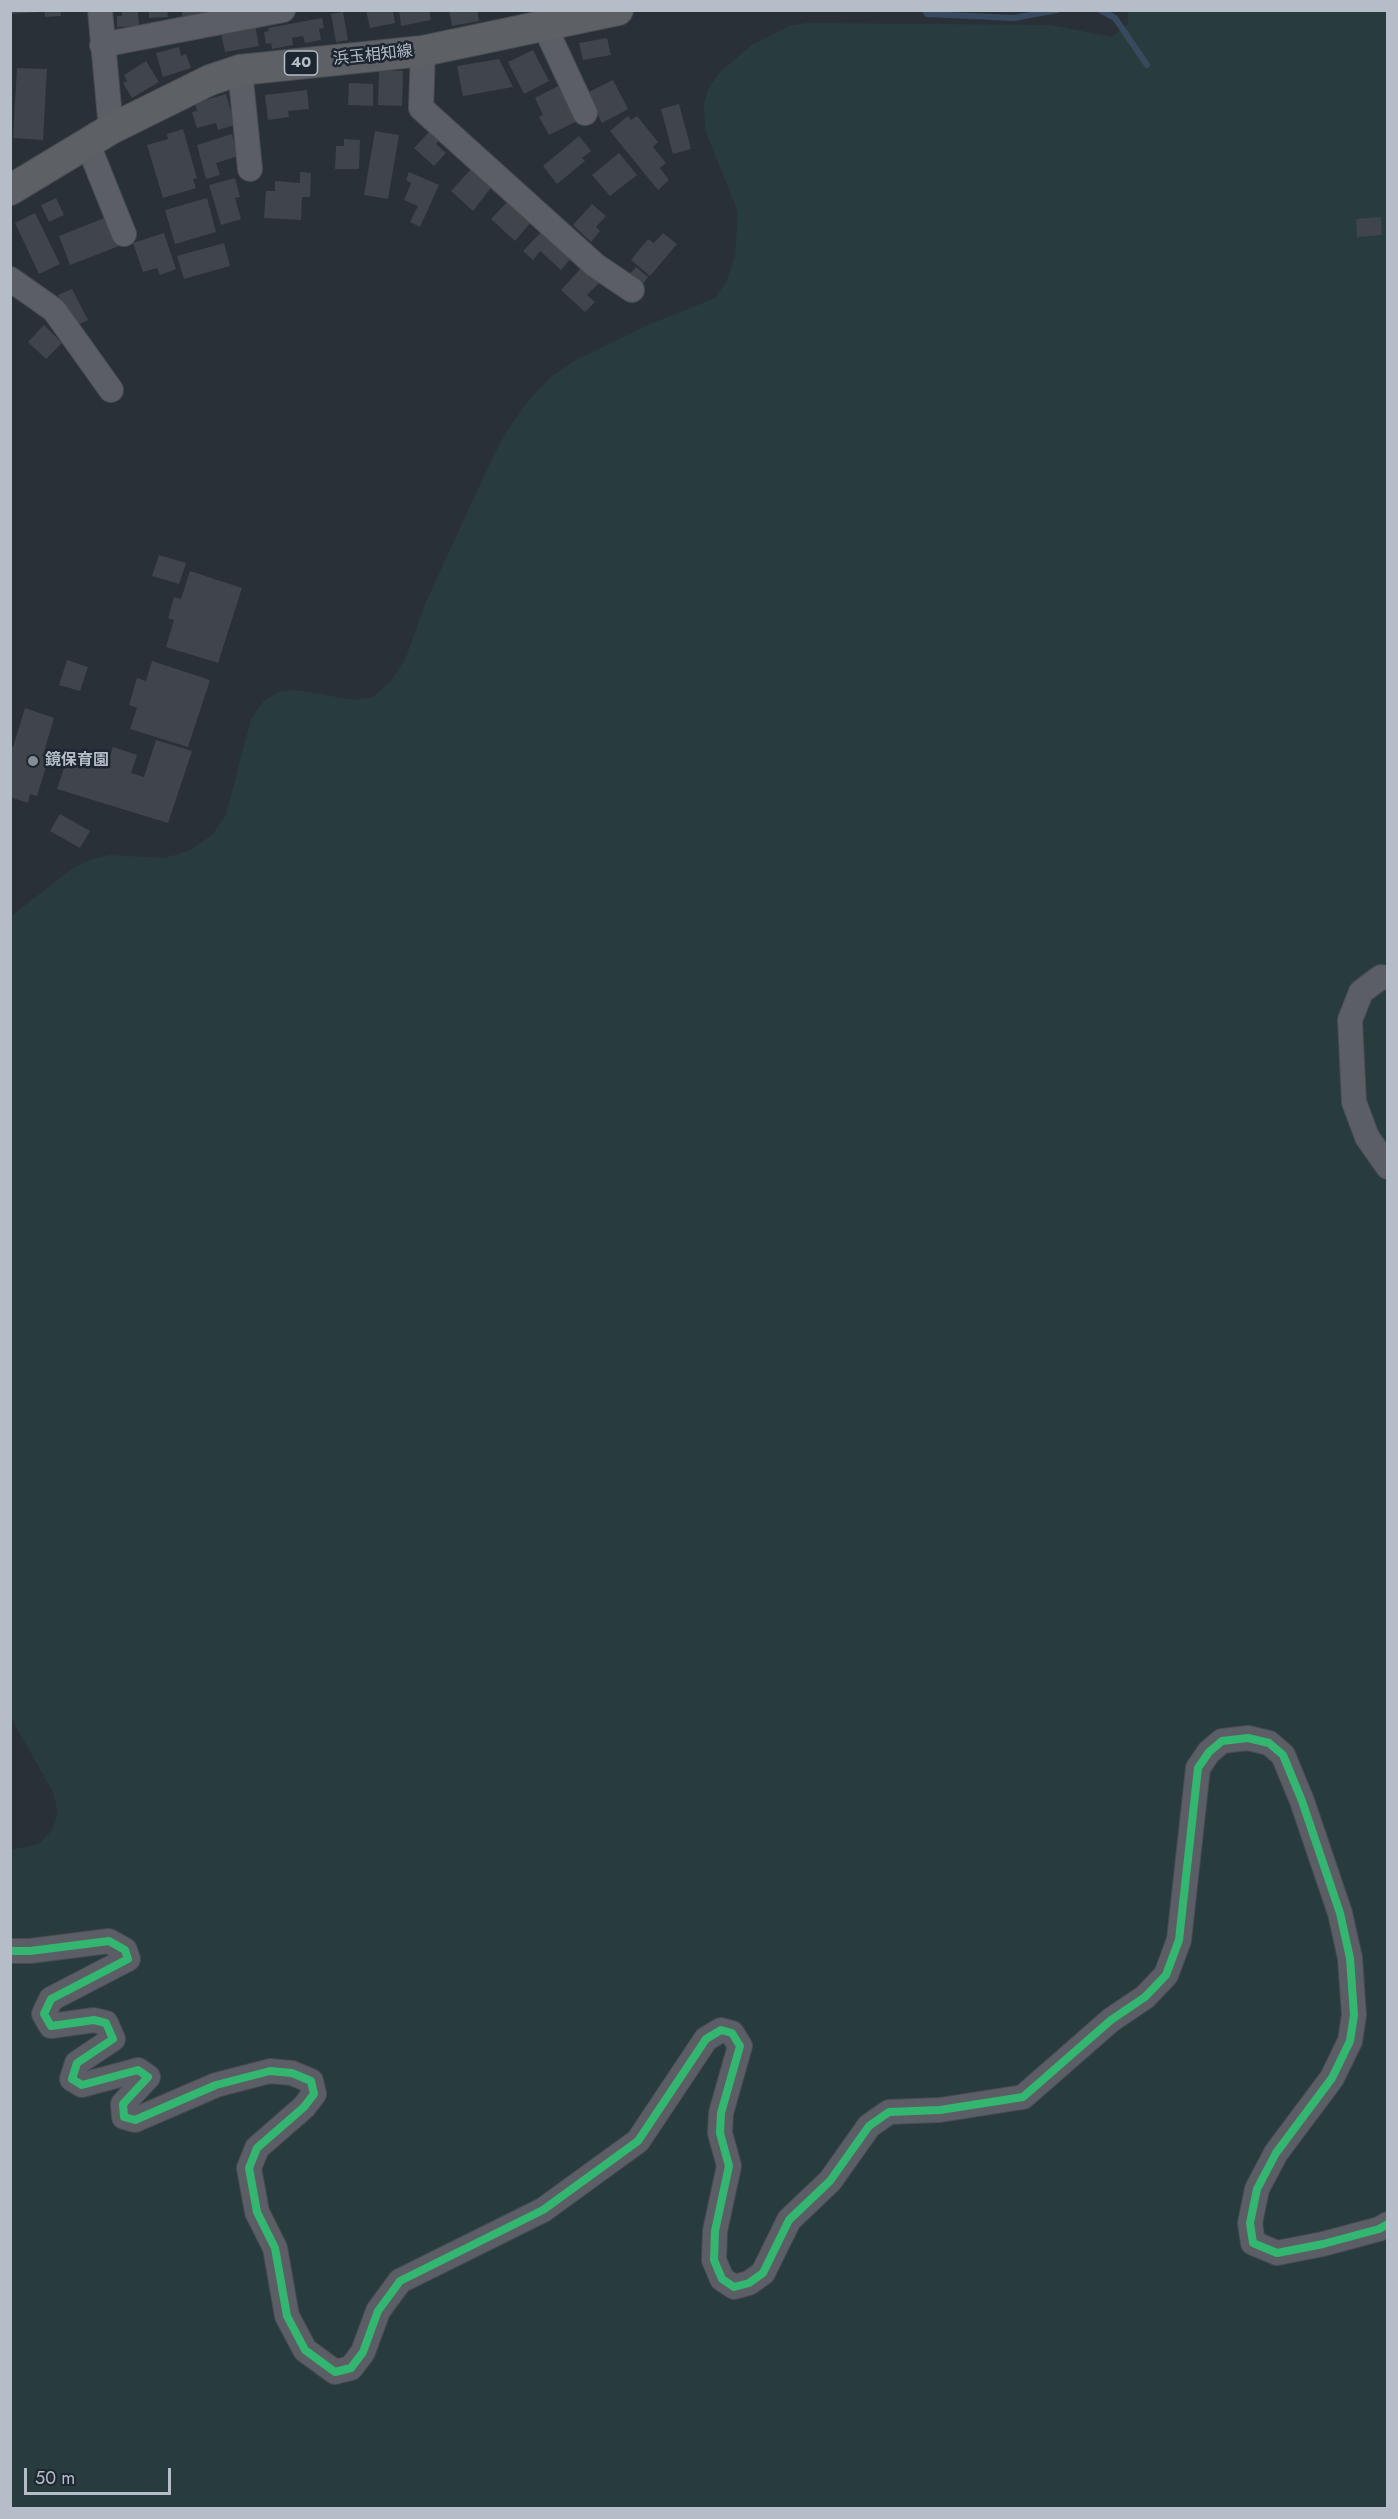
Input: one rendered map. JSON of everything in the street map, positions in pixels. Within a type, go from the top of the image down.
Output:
[{"type":"main road","name":"浜玉相知線","points":[[10,190],[99,136],[210,80],[240,70],[423,51],[618,10]]},
{"type":"street","points":[[100,10],[102,45],[99,136],[124,234]]},
{"type":"street","points":[[102,45],[283,10]]},
{"type":"street","points":[[544,27],[585,113]]},
{"type":"street","points":[[423,51],[421,108],[595,265],[632,290]]},
{"type":"street","points":[[240,70],[250,169]]},
{"type":"street","points":[[10,279],[54,310],[111,390]]},
{"type":"street","points":[[1388,978],[1381,977],[1361,992],[1350,1020],[1354,1102],[1367,1137],[1388,1167]]},
{"type":"street","points":[[10,1951],[30,1951],[109,1941],[125,1950],[128,1959],[51,1999],[44,2014],[51,2026],[94,2020],[106,2023],[113,2039],[77,2063],[72,2079],[82,2085],[138,2070],[148,2077],[123,2104],[123,2117],[135,2120],[216,2085],[270,2071],[292,2073],[311,2081],[314,2094],[304,2107],[257,2148],[249,2168],[257,2212],[275,2248],[287,2316],[305,2350],[335,2372],[351,2368],[363,2352],[378,2311],[400,2281],[543,2210],[638,2141],[706,2039],[721,2030],[732,2033],[740,2046],[721,2113],[720,2133],[729,2166],[715,2232],[714,2260],[722,2279],[734,2287],[748,2283],[763,2273],[789,2220],[830,2181],[869,2126],[889,2112],[940,2110],[1023,2097],[1111,2020],[1144,1997],[1166,1975],[1179,1940],[1198,1768],[1209,1752],[1222,1741],[1248,1738],[1269,1743],[1282,1755],[1302,1801],[1340,1913],[1350,1958],[1354,2015],[1350,2041],[1332,2078],[1276,2153],[1257,2189],[1250,2223],[1253,2243],[1277,2253],[1323,2244],[1379,2229],[1388,2224]]},
{"type":"green space","points":[[1128,11],[1387,11],[1387,2508],[11,2508],[10,1850],[39,1844],[52,1830],[58,1813],[53,1792],[11,1718],[11,916],[72,869],[89,860],[110,855],[164,858],[189,851],[212,835],[226,815],[251,719],[263,702],[278,692],[296,690],[354,700],[373,697],[391,681],[405,660],[425,604],[490,463],[505,434],[528,401],[551,377],[576,360],[648,325],[715,298],[726,282],[735,257],[738,212],[705,130],[704,103],[709,87],[722,70],[752,45],[789,26],[806,23],[1050,25],[1112,37],[1128,24]]},
{"type":"building","points":[[10,10],[40,10],[40,12],[10,14]]},
{"type":"building","points":[[44,10],[60,10],[61,16],[45,17]]},
{"type":"building","points":[[122,10],[138,10],[139,26],[117,27],[117,16],[122,16]]},
{"type":"building","points":[[149,10],[167,10],[168,17],[149,18]]},
{"type":"building","points":[[182,10],[203,10],[204,15],[182,16]]},
{"type":"building","points":[[366,10],[393,10],[395,23],[370,28]]},
{"type":"building","points":[[399,10],[429,10],[431,20],[401,26]]},
{"type":"building","points":[[449,10],[477,10],[479,21],[452,26]]},
{"type":"building","points":[[343,12],[348,40],[336,42],[331,14]]},
{"type":"building","points":[[322,18],[324,28],[319,29],[321,40],[305,43],[303,36],[292,38],[293,45],[272,49],[271,43],[266,44],[264,32],[269,31],[268,28]]},
{"type":"building","points":[[255,26],[259,46],[225,52],[221,33]]},
{"type":"building","points":[[607,38],[611,55],[583,60],[579,43]]},
{"type":"building","points":[[179,47],[181,56],[186,54],[191,68],[163,77],[156,53]]},
{"type":"building","points":[[533,50],[549,81],[524,94],[508,62]]},
{"type":"building","points":[[499,59],[513,87],[463,96],[457,66]]},
{"type":"building","points":[[146,61],[159,82],[132,98],[123,83],[127,81],[124,75]]},
{"type":"building","points":[[17,68],[47,69],[43,140],[13,138]]},
{"type":"building","points":[[379,70],[403,71],[402,106],[378,105]]},
{"type":"building","points":[[613,80],[628,109],[602,123],[587,93]]},
{"type":"building","points":[[349,83],[373,84],[373,106],[348,105]]},
{"type":"building","points":[[558,86],[577,121],[549,135],[539,117],[543,115],[535,98]]},
{"type":"building","points":[[307,90],[309,109],[288,111],[289,117],[268,120],[265,95]]},
{"type":"building","points":[[226,94],[235,125],[218,130],[216,123],[197,128],[192,112],[197,111],[195,103]]},
{"type":"building","points":[[679,104],[691,149],[673,154],[661,109]]},
{"type":"building","points":[[628,116],[631,120],[637,116],[658,142],[653,147],[666,163],[660,168],[669,180],[658,190],[610,131]]},
{"type":"building","points":[[183,129],[197,178],[193,179],[196,188],[163,198],[147,145],[168,139],[167,134]]},
{"type":"building","points":[[431,130],[441,139],[436,144],[446,153],[434,166],[414,148]]},
{"type":"building","points":[[375,131],[399,135],[388,199],[364,195]]},
{"type":"building","points":[[232,134],[238,156],[216,163],[220,175],[206,179],[197,145]]},
{"type":"building","points":[[579,136],[591,151],[582,158],[585,161],[557,184],[543,166]]},
{"type":"building","points":[[344,139],[360,140],[359,169],[335,169],[336,146],[344,146]]},
{"type":"building","points":[[619,153],[637,175],[610,196],[592,175]]},
{"type":"building","points":[[473,167],[493,185],[473,211],[451,191]]},
{"type":"building","points":[[300,172],[311,173],[310,197],[302,197],[301,220],[264,218],[266,191],[275,191],[275,181],[300,183]]},
{"type":"building","points":[[409,172],[439,185],[420,227],[410,222],[418,206],[404,200],[411,183],[406,180]]},
{"type":"building","points":[[235,178],[240,197],[235,198],[241,219],[221,225],[209,185]]},
{"type":"building","points":[[56,198],[64,215],[49,222],[41,205]]},
{"type":"building","points":[[207,198],[216,232],[175,244],[165,210]]},
{"type":"building","points":[[509,200],[532,221],[515,241],[491,219]]},
{"type":"building","points":[[592,204],[606,216],[596,227],[600,231],[591,242],[573,225]]},
{"type":"building","points":[[35,213],[60,264],[39,274],[15,223]]},
{"type":"building","points":[[107,217],[119,246],[70,265],[59,236]]},
{"type":"building","points":[[1381,217],[1382,235],[1357,237],[1356,219]]},
{"type":"building","points":[[544,229],[573,256],[561,270],[540,251],[533,260],[523,251]]},
{"type":"building","points":[[164,233],[176,269],[160,275],[157,268],[143,272],[133,243]]},
{"type":"building","points":[[663,233],[677,244],[650,276],[631,260],[648,239],[654,243]]},
{"type":"building","points":[[224,243],[230,266],[184,279],[177,256]]},
{"type":"building","points":[[584,265],[601,281],[587,295],[595,302],[585,312],[561,290]]},
{"type":"building","points":[[636,267],[648,277],[641,287],[628,276]]},
{"type":"building","points":[[72,289],[88,320],[73,327],[58,295]]},
{"type":"building","points":[[44,325],[62,343],[46,359],[28,342]]},
{"type":"building","points":[[159,555],[186,563],[179,584],[152,576]]},
{"type":"building","points":[[190,571],[242,588],[218,663],[166,647],[174,620],[168,618],[174,597],[181,599]]},
{"type":"building","points":[[67,660],[88,667],[80,691],[59,685]]},
{"type":"building","points":[[152,661],[210,680],[188,747],[130,729],[137,708],[129,705],[137,678],[146,681]]},
{"type":"building","points":[[25,708],[54,718],[44,752],[50,754],[37,796],[30,794],[28,803],[10,797],[10,746],[13,747]]},
{"type":"building","points":[[156,740],[192,751],[168,823],[57,789],[69,753],[107,765],[113,747],[137,755],[131,773],[144,777]]},
{"type":"building","points":[[60,814],[90,831],[80,848],[50,831]]},
{"type":"waterway","points":[[925,10],[927,14],[1014,18],[1057,10]]},
{"type":"waterway","points":[[1100,10],[1115,18],[1147,65]]},
{"type":"cycle path","points":[[10,1951],[30,1951],[109,1941],[125,1950],[128,1959],[51,1999],[44,2014],[51,2026],[94,2020],[106,2023],[113,2039],[77,2063],[72,2079],[82,2085],[138,2070],[148,2077],[123,2104],[124,2117],[135,2120],[216,2085],[270,2071],[292,2073],[311,2081],[314,2094],[304,2107],[257,2148],[249,2168],[257,2212],[275,2248],[287,2316],[305,2350],[335,2372],[351,2368],[363,2352],[378,2311],[400,2281],[543,2210],[638,2141],[706,2039],[721,2030],[732,2033],[740,2046],[721,2113],[720,2133],[729,2166],[715,2231],[714,2260],[722,2279],[734,2287],[749,2283],[763,2273],[789,2220],[830,2181],[869,2126],[889,2112],[940,2110],[1023,2097],[1111,2020],[1145,1997],[1166,1975],[1179,1940],[1198,1768],[1209,1752],[1222,1741],[1248,1738],[1269,1743],[1283,1755],[1302,1801],[1340,1913],[1350,1958],[1354,2015],[1350,2041],[1332,2078],[1276,2153],[1257,2189],[1250,2223],[1253,2243],[1277,2253],[1323,2244],[1379,2229],[1388,2224]]},
{"type":"place","name":"鏡保育園","points":[[33,761]]}]
